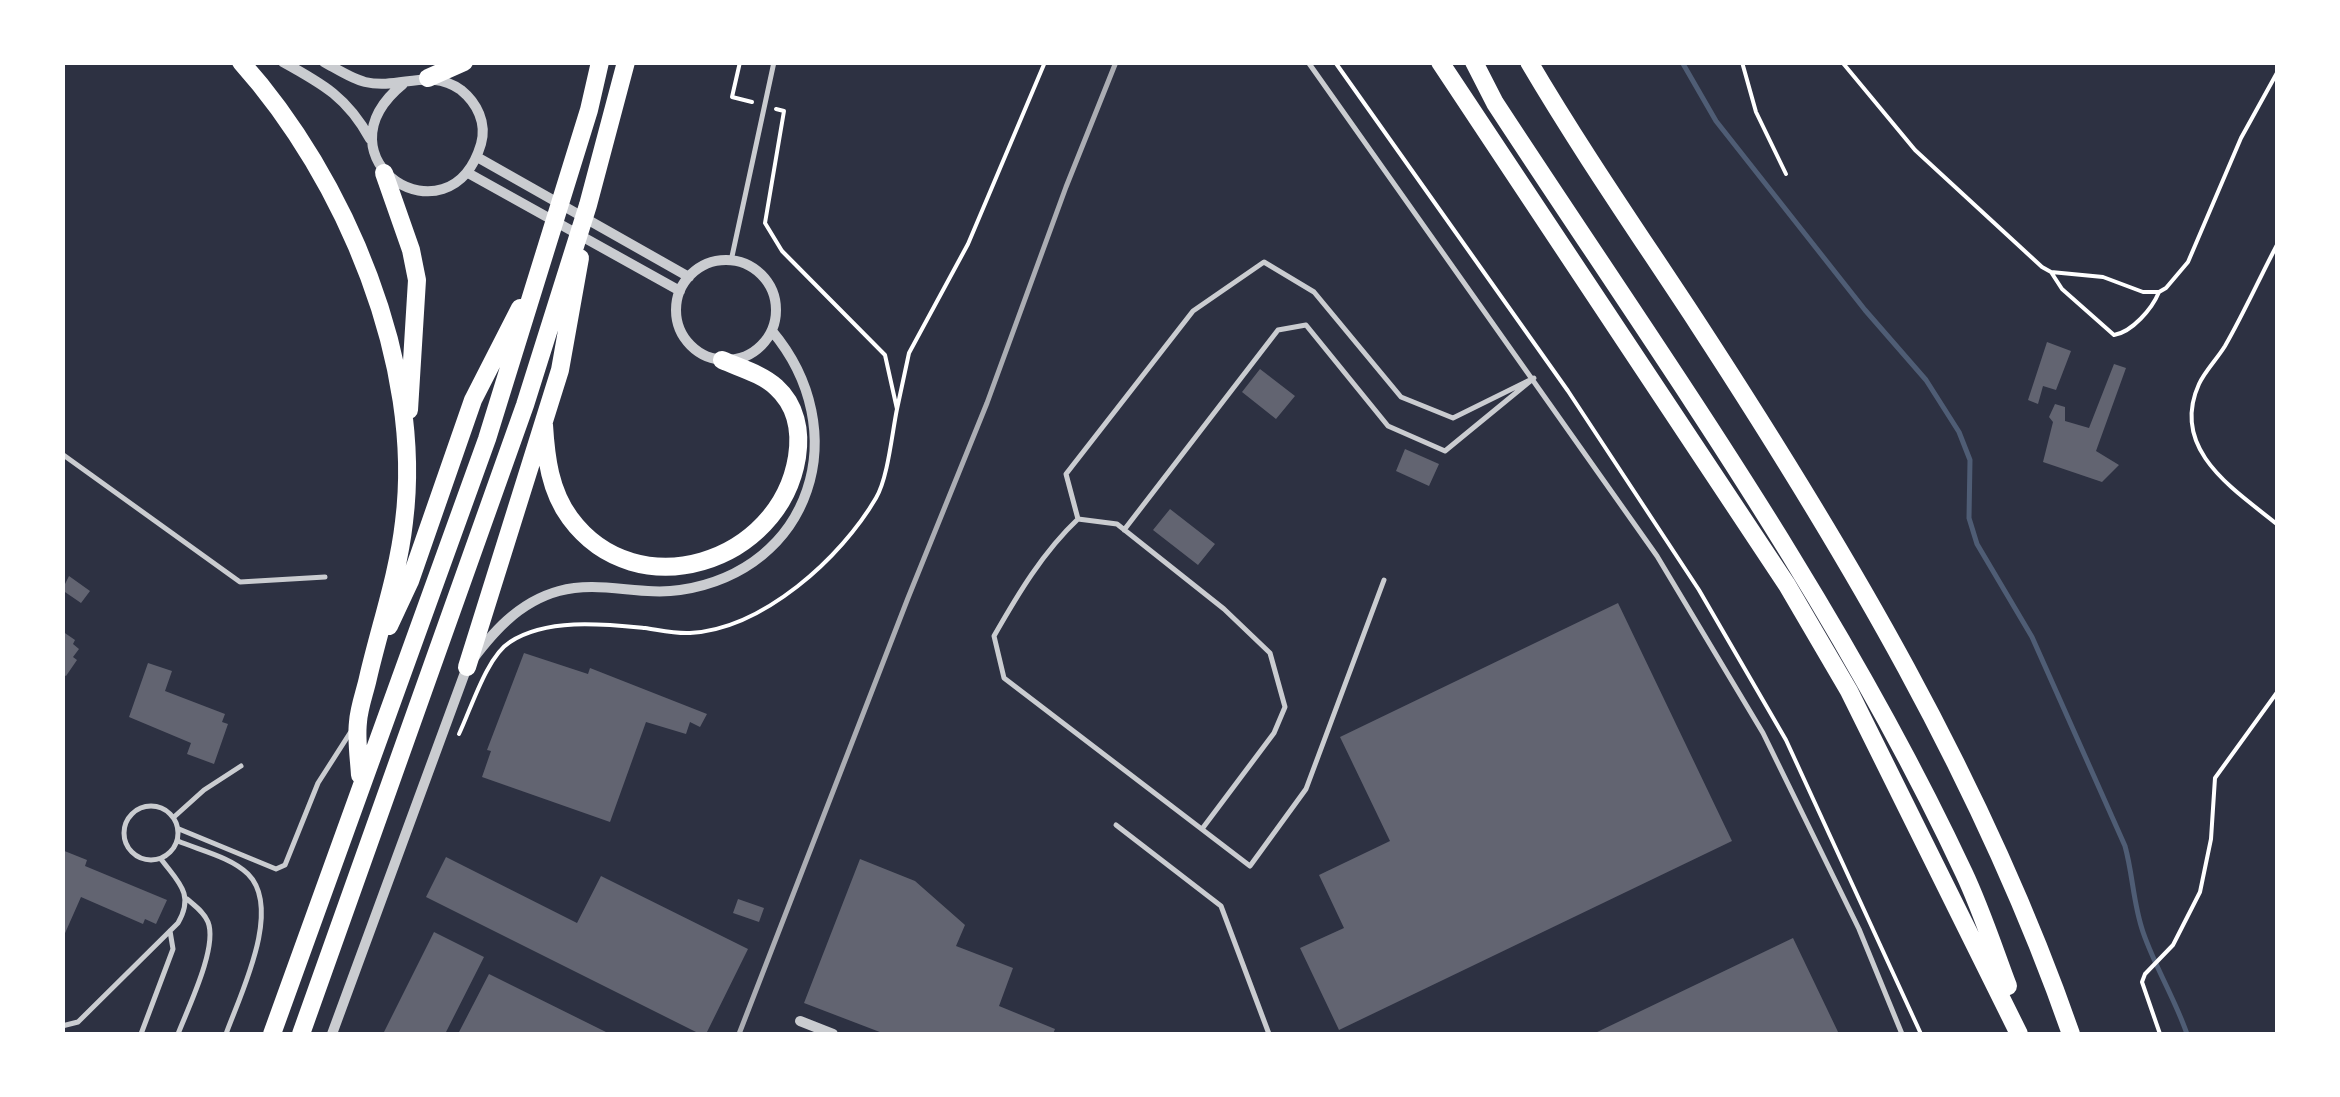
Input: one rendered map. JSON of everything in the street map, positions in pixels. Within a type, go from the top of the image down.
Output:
[{"type":"highway","points":[[240,62],[294,133],[356,246],[385,328],[406,450]]},
{"type":"highway","points":[[428,78],[464,62]]},
{"type":"highway","points":[[272,1034],[487,439],[600,62]]},
{"type":"highway","points":[[301,1034],[525,405],[588,205],[626,62]]},
{"type":"highway","points":[[1474,62],[1496,103],[1727,455],[1867,684],[1965,875],[2023,1034]]},
{"type":"highway","points":[[1442,66],[1787,585],[1849,691],[2023,1034]]},
{"type":"highway","points":[[1532,67],[1830,536],[1914,683],[1982,814],[2071,1034]]},
{"type":"highway","points":[[360,785],[358,722],[404,522],[417,280],[402,218],[384,173]]},
{"type":"highway","points":[[467,666],[560,370],[588,205]]},
{"type":"highway","points":[[371,664],[410,581],[473,400],[539,272]]},
{"type":"highway","points":[[544,425],[547,463],[556,495],[570,518],[595,542],[644,565],[669,567],[722,555],[752,537],[776,511],[795,469],[798,447],[797,422],[782,392],[756,374],[722,360]]},
{"type":"street","points":[[283,62],[352,108],[371,140],[377,163],[403,187],[426,192],[449,187],[468,173],[483,138],[478,109],[463,92],[444,80],[428,78],[403,84],[363,82],[324,62]]},
{"type":"street","points":[[371,140],[379,108],[403,84]]},
{"type":"street","points":[[477,156],[688,277]]},
{"type":"street","points":[[468,173],[680,291]]},
{"type":"street","points":[[731,261],[757,272],[771,289],[776,310],[772,330],[759,350],[748,357],[722,360],[696,351],[680,330],[676,317],[680,291],[688,277],[706,264],[731,261]]},
{"type":"street","points":[[332,1034],[467,666],[505,621],[531,602],[560,590],[598,586],[678,591],[711,583],[747,568],[773,547],[796,516],[808,488],[817,435],[800,375],[772,330]]},
{"type":"street","points":[[800,1021],[832,1034]]},
{"type":"lane","points":[[731,261],[774,62]]},
{"type":"lane","points":[[1308,62],[1657,556],[1763,733],[1859,929],[1902,1034]]},
{"type":"lane","points":[[1078,518],[1066,474],[1193,310],[1264,262],[1314,292],[1401,397],[1453,418],[1534,378]]},
{"type":"lane","points":[[1124,530],[1278,330],[1306,325],[1388,426],[1445,451],[1534,378]]},
{"type":"lane","points":[[62,454],[240,582],[325,576]]},
{"type":"lane","points":[[1078,518],[1117,524],[1270,653],[1284,708],[1274,733],[1202,829]]},
{"type":"lane","points":[[1078,518],[1038,566],[994,636],[1004,678],[1250,866],[1306,789],[1384,580]]},
{"type":"lane","points":[[178,829],[276,869],[284,865],[318,782],[358,722]]},
{"type":"lane","points":[[174,817],[204,790],[241,766]]},
{"type":"lane","points":[[153,805],[174,817],[178,829],[178,841],[172,852],[148,861],[137,857],[123,837],[130,814],[153,805]]},
{"type":"lane","points":[[1116,825],[1221,906],[1269,1034]]},
{"type":"lane","points":[[178,841],[239,867],[249,874],[258,890],[263,925],[226,1034]]},
{"type":"lane","points":[[161,859],[187,899],[202,911],[212,942],[178,1034]]},
{"type":"lane","points":[[62,1026],[78,1022],[170,931],[186,909],[187,899]]},
{"type":"lane","points":[[141,1034],[172,949],[170,931]]},
{"type":"path","points":[[740,62],[732,97],[784,110],[765,223],[782,251],[885,355],[897,409],[910,353],[968,244],[1045,62]]},
{"type":"path","points":[[1742,62],[1756,112],[1786,174]]},
{"type":"path","points":[[1842,62],[1915,150],[2114,335],[2128,330],[2188,262],[2234,152],[2278,71]]},
{"type":"path","points":[[2278,243],[2227,342],[2197,387],[2191,424],[2205,458],[2226,486],[2278,525]]},
{"type":"path","points":[[2050,272],[2087,274],[2142,292],[2159,292]]},
{"type":"path","points":[[2160,1034],[2142,982],[2144,974],[2173,945],[2200,892],[2210,840],[2215,778],[2278,691]]},
{"type":"building","points":[[2047,342],[2071,351],[2056,390],[2043,386],[2038,404],[2028,400]]},
{"type":"building","points":[[2114,364],[2126,368],[2096,451],[2119,465],[2102,482],[2043,462],[2053,422],[2049,417],[2055,404],[2065,407],[2065,421],[2089,428]]},
{"type":"building","points":[[1260,369],[1295,396],[1276,419],[1242,392]]},
{"type":"building","points":[[1405,449],[1439,464],[1429,486],[1396,471]]},
{"type":"building","points":[[1170,509],[1215,544],[1198,565],[1153,530]]},
{"type":"building","points":[[69,576],[90,591],[81,603],[62,590]]},
{"type":"building","points":[[1618,603],[1732,841],[1339,1030],[1300,948],[1344,928],[1319,875],[1390,841],[1340,737]]},
{"type":"building","points":[[62,631],[75,640],[73,644],[79,649],[66,676],[62,674]]},
{"type":"building","points":[[524,653],[588,674],[590,668],[707,714],[700,727],[690,722],[686,734],[646,722],[610,822],[482,777],[491,751],[487,750]]},
{"type":"building","points":[[148,663],[172,671],[165,691],[225,714],[222,722],[228,724],[214,764],[187,754],[191,743],[129,717]]},
{"type":"building","points":[[62,850],[87,860],[85,866],[167,900],[156,924],[145,919],[143,924],[81,897],[62,940]]},
{"type":"building","points":[[446,857],[577,923],[601,876],[748,949],[706,1034],[700,1034],[426,897]]},
{"type":"building","points":[[860,859],[915,881],[965,925],[956,946],[1013,968],[999,1006],[1055,1029],[1053,1034],[885,1034],[804,1003]]},
{"type":"building","points":[[738,899],[764,908],[759,922],[733,913]]},
{"type":"building","points":[[434,932],[484,957],[445,1034],[383,1034]]},
{"type":"building","points":[[1793,938],[1839,1034],[1593,1034]]},
{"type":"building","points":[[489,974],[610,1034],[458,1034]]},
{"type":"waterway","points":[[1682,62],[1716,121],[1865,310],[1926,380],[1959,432],[1970,460],[1969,518],[1977,544],[2032,637],[2125,846],[2143,932],[2187,1034]]},
{"type":"railway","points":[[739,1034],[987,403],[1116,62]]}]
